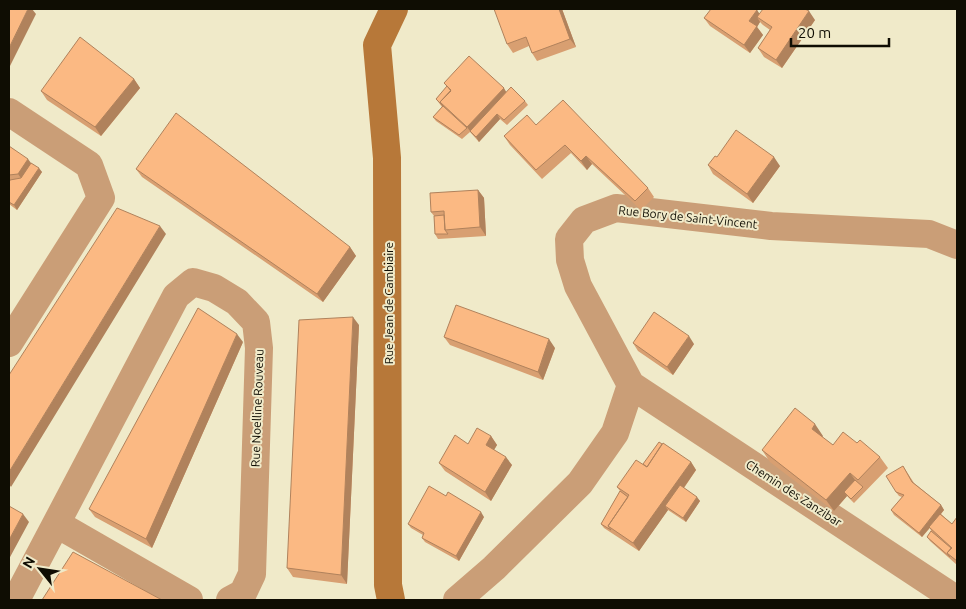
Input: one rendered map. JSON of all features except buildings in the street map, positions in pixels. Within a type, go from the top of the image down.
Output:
[{"type":"main road","name":"Rue Jean de Cambiaire","points":[[391,600],[388,585],[387,158],[377,45],[394,9]]},
{"type":"street","points":[[9,112],[88,165],[101,198],[9,343]]},
{"type":"street","name":"Rue Bory de Saint-Vincent","points":[[631,385],[578,286],[570,260],[570,239],[584,220],[616,208],[771,226],[929,234],[957,246]]},
{"type":"street","name":"Rue Noelline Rouveau","points":[[16,600],[176,296],[193,282],[214,288],[237,302],[256,322],[259,348],[252,574],[243,593],[230,600]]},
{"type":"street","points":[[457,600],[494,568],[580,483],[614,433],[631,385]]},
{"type":"street","name":"Chemin des Zanzibar","points":[[631,385],[957,600]]},
{"type":"street","points":[[57,524],[189,600]]}]
